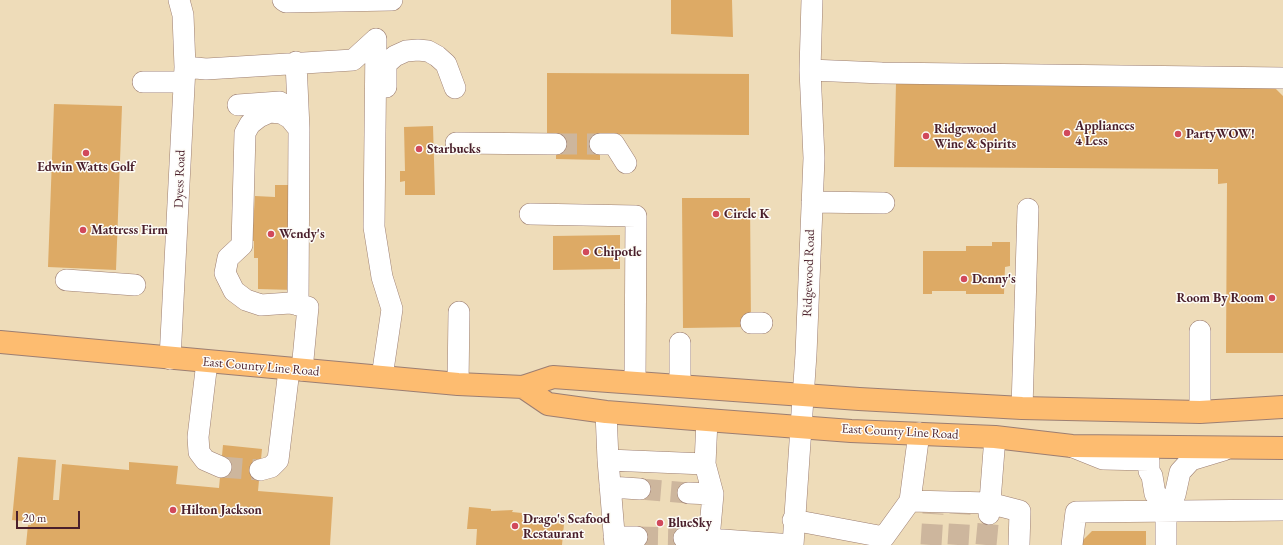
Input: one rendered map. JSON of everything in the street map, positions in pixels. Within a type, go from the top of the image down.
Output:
[{"type":"main road","name":"East County Line Road","points":[[0,342],[170,359],[458,384],[523,387],[553,377],[804,395],[1022,408],[1200,412],[1283,407]]},
{"type":"main road","name":"East County Line Road","points":[[523,387],[548,404],[606,412],[851,431],[995,437],[1072,446],[1283,448]]},
{"type":"street","name":"Dyess Road","points":[[170,359],[184,74],[183,15],[179,0]]},
{"type":"street","points":[[283,0],[286,2],[392,0]]},
{"type":"street","name":"Ridgewood Road","points":[[793,545],[793,520],[804,395],[814,158],[810,70],[812,0]]},
{"type":"street","points":[[143,82],[206,69],[296,62],[353,60],[376,39],[374,227],[382,277],[392,309],[382,377]]},
{"type":"street","points":[[376,242],[386,182],[386,64],[395,56],[406,51],[428,51],[438,56],[446,64],[455,88]]},
{"type":"street","points":[[260,470],[271,467],[278,460],[295,370],[303,306],[296,62]]},
{"type":"street","points":[[810,70],[882,73],[1283,78]]},
{"type":"street","points":[[238,105],[298,101]]},
{"type":"street","points":[[299,129],[290,118],[281,113],[270,112],[259,117],[250,124],[245,133],[242,245],[228,258],[225,273],[234,291],[246,300],[261,305],[290,303],[303,306]]},
{"type":"street","points":[[456,143],[556,144]]},
{"type":"street","points":[[600,144],[614,144],[620,150],[626,164]]},
{"type":"street","points":[[812,202],[884,203]]},
{"type":"street","points":[[1022,408],[1028,209]]},
{"type":"street","points":[[530,214],[636,216],[634,318],[635,382]]},
{"type":"street","points":[[66,280],[135,285]]},
{"type":"street","points":[[458,384],[459,312]]},
{"type":"street","points":[[1200,331],[1200,412]]},
{"type":"street","points":[[680,342],[680,385]]},
{"type":"street","points":[[207,362],[198,437],[199,452],[205,460],[221,467]]},
{"type":"street","points":[[606,412],[608,460],[615,541],[637,537]]},
{"type":"street","points":[[707,420],[705,464],[713,494],[709,542]]},
{"type":"street","points":[[793,520],[884,541],[910,501],[919,433]]},
{"type":"street","points":[[988,508],[995,437]]},
{"type":"street","points":[[1072,446],[1103,459],[1149,460],[1149,471],[1152,476],[1155,494],[1166,507]]},
{"type":"street","points":[[1166,545],[1166,507],[1175,496],[1180,472],[1191,460],[1229,448]]},
{"type":"street","points":[[608,460],[705,464]]},
{"type":"street","points":[[610,487],[640,490]]},
{"type":"street","points":[[688,493],[713,494]]},
{"type":"street","points":[[910,501],[934,507],[988,508],[1020,511],[1019,545]]},
{"type":"street","points":[[1072,545],[1076,512],[1166,507],[1283,510]]},
{"type":"street","points":[[684,538],[709,542],[793,545]]},
{"type":"building","points":[[671,0],[732,0],[733,37],[671,34]]},
{"type":"building","points":[[547,73],[749,74],[749,135],[600,134],[600,160],[556,159],[556,134],[547,134]]},
{"type":"building","points":[[896,83],[1273,86],[1283,96],[1283,353],[1226,353],[1227,183],[1218,184],[1218,169],[894,167]]},
{"type":"building","points":[[54,104],[122,106],[116,270],[48,267]]},
{"type":"building","name":"Starbucks","points":[[433,126],[435,195],[405,195],[405,181],[400,182],[400,171],[405,171],[404,127]]},
{"type":"building","name":"Wendy's","points":[[275,185],[291,185],[294,290],[258,289],[258,258],[254,258],[254,241],[252,241],[255,196],[275,197]]},
{"type":"building","points":[[682,198],[750,198],[751,327],[683,328]]},
{"type":"building","name":"Chipotle","points":[[620,235],[620,269],[553,270],[553,236]]},
{"type":"building","name":"Denny's","points":[[992,242],[1010,242],[1010,266],[1005,267],[1004,294],[966,294],[966,291],[932,291],[932,294],[923,294],[923,251],[966,251],[966,246],[992,246]]},
{"type":"building","name":"Hilton Jackson","points":[[223,445],[262,449],[258,491],[333,497],[330,545],[26,545],[28,525],[31,525],[31,522],[12,520],[18,457],[56,460],[53,500],[59,500],[62,464],[129,470],[129,462],[178,466],[176,484],[219,488]]},
{"type":"building","name":"Drago's Seafood Restaurant","points":[[469,507],[491,509],[491,511],[513,510],[512,512],[522,513],[522,520],[564,524],[562,545],[476,545],[477,529],[467,529]]},
{"type":"building","points":[[1092,531],[1146,531],[1146,545],[1078,545]]},
{"type":"tunnel","points":[[556,144],[600,144]]},
{"type":"tunnel","points":[[221,467],[260,470]]},
{"type":"tunnel","points":[[640,489],[688,493]]},
{"type":"tunnel","points":[[931,545],[933,513]]},
{"type":"tunnel","points":[[958,545],[960,513]]},
{"type":"tunnel","points":[[986,545],[989,514]]},
{"type":"tunnel","points":[[637,537],[684,538]]},
{"type":"place","name":"Appliances 4 Less","points":[[1067,133]]},
{"type":"place","name":"PartyWOW!","points":[[1178,134]]},
{"type":"place","name":"Ridgewood Wine & Spirits","points":[[926,136]]},
{"type":"place","name":"Starbucks","points":[[419,149]]},
{"type":"place","name":"Edwin Watts Golf","points":[[86,153]]},
{"type":"place","name":"Circle K","points":[[716,214]]},
{"type":"place","name":"Mattress Firm","points":[[83,230]]},
{"type":"place","name":"Wendy's","points":[[271,234]]},
{"type":"place","name":"Chipotle","points":[[586,252]]},
{"type":"place","name":"Denny's","points":[[964,279]]},
{"type":"place","name":"Room By Room","points":[[1272,298]]},
{"type":"place","name":"Hilton Jackson","points":[[173,510]]},
{"type":"place","name":"BlueSky","points":[[660,523]]},
{"type":"place","name":"Drago's Seafood Restaurant","points":[[515,526]]}]
